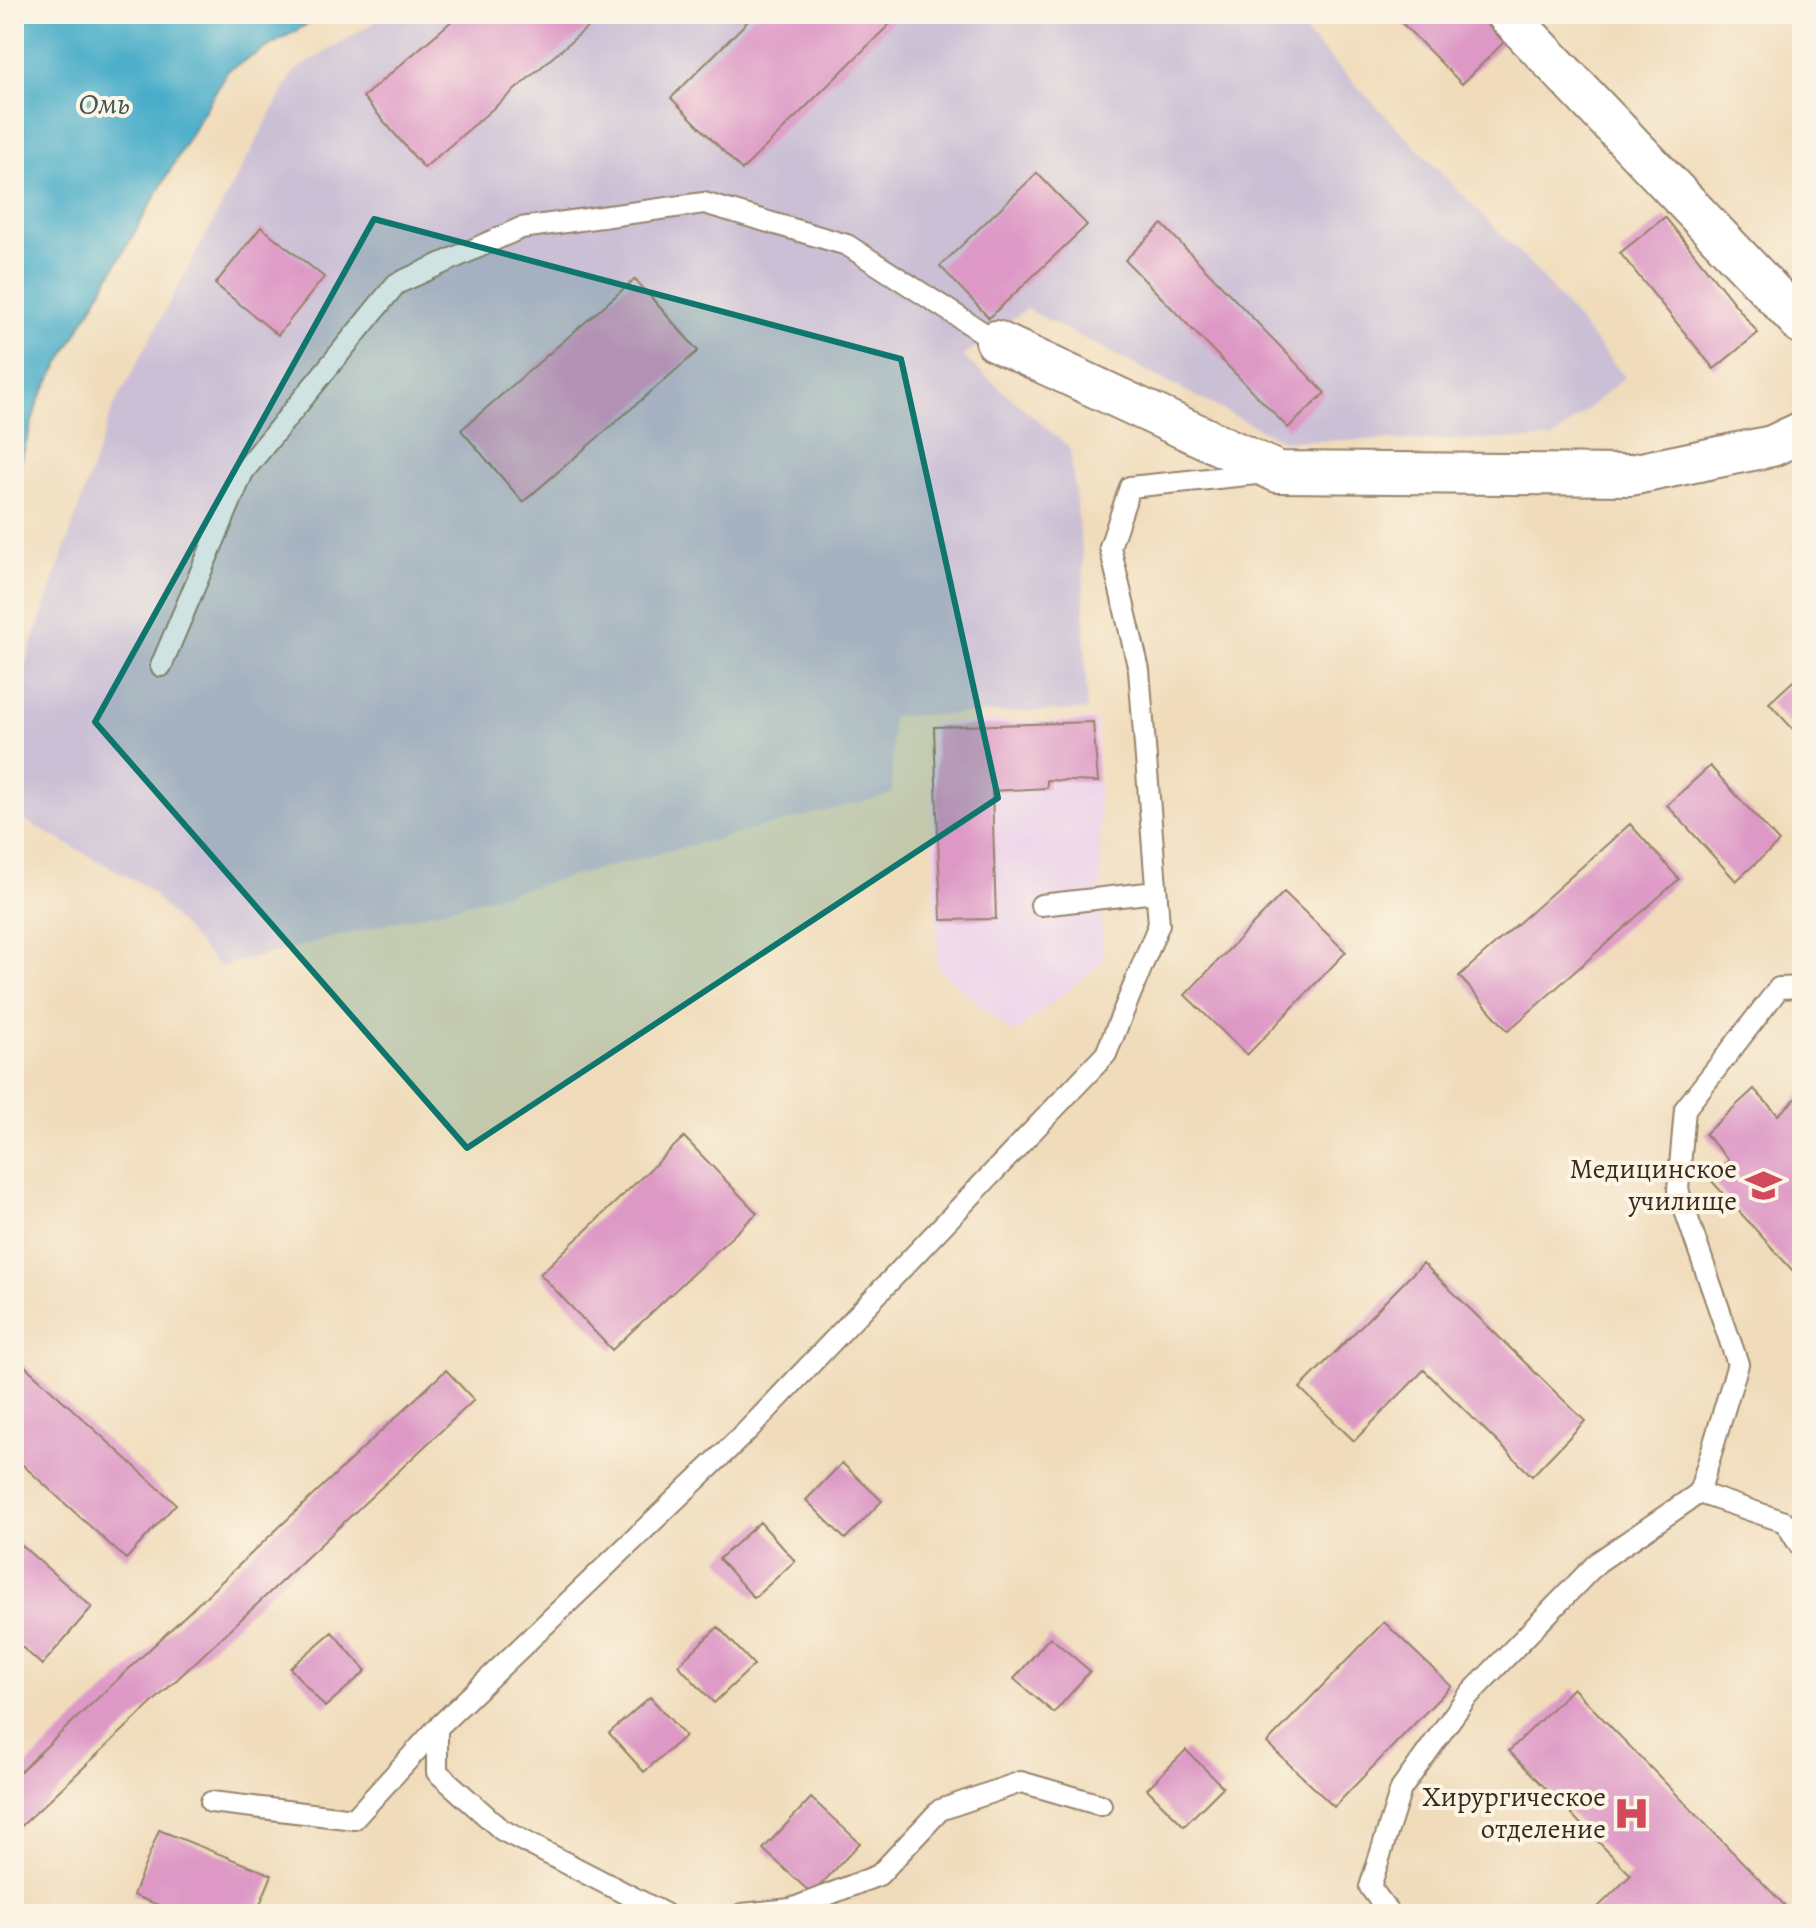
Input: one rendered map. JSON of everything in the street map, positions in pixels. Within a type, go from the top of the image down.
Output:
[{"type":"street","points":[[1507,14],[1802,324]]},
{"type":"street","points":[[996,341],[1278,472],[1631,475],[1772,446],[1802,432]]},
{"type":"lane","points":[[161,666],[243,472],[396,284],[521,228],[704,203],[847,245],[996,341]]},
{"type":"lane","points":[[211,1802],[354,1819],[437,1728],[746,1432],[1106,1054],[1159,924],[1139,670],[1110,547],[1130,487],[1278,472]]},
{"type":"lane","points":[[1041,905],[1156,892]]},
{"type":"lane","points":[[1390,1914],[1370,1887],[1401,1789],[1466,1698],[1598,1562],[1699,1493],[1738,1364],[1678,1190],[1685,1109],[1779,988],[1802,987]]},
{"type":"lane","points":[[1699,1493],[1785,1522],[1802,1549]]},
{"type":"lane","points":[[437,1728],[437,1772],[502,1830],[665,1914]]},
{"type":"lane","points":[[742,1914],[791,1909],[879,1875],[940,1810],[1021,1782],[1101,1805]]},
{"type":"highlighted area","points":[[374,219],[901,359],[998,798],[467,1148],[95,722]]},
{"type":"shaded area","points":[[388,14],[1287,14],[1533,267],[1625,377],[1553,439],[1283,441],[1026,309],[963,357],[1070,448],[1083,559],[1087,710],[892,716],[892,794],[219,967],[146,887],[14,815],[14,698],[112,410],[294,71]]},
{"type":"shaded area","points":[[1097,720],[1103,962],[1013,1034],[938,968],[929,723]]},
{"type":"water","name":"Омь","points":[[14,14],[324,14],[227,71],[38,401],[14,485]]},
{"type":"building","points":[[460,14],[603,14],[424,168],[363,97]]},
{"type":"building","points":[[755,14],[900,14],[742,170],[671,98]]},
{"type":"building","points":[[1393,14],[1477,14],[1504,42],[1462,84]]},
{"type":"building","points":[[1037,173],[1087,225],[989,318],[940,266]]},
{"type":"building","points":[[1665,217],[1758,333],[1714,369],[1620,253]]},
{"type":"building","points":[[1162,224],[1325,393],[1288,428],[1125,260]]},
{"type":"building","points":[[261,227],[324,277],[278,335],[215,284]]},
{"type":"building","points":[[635,279],[698,351],[523,502],[461,430]]},
{"type":"building","points":[[1802,673],[1802,739],[1769,703]]},
{"type":"building","points":[[1093,722],[1098,782],[1047,780],[1047,788],[992,791],[996,919],[941,920],[934,727]]},
{"type":"building","points":[[1710,766],[1779,842],[1736,881],[1667,805]]},
{"type":"building","points":[[1630,824],[1679,879],[1508,1031],[1459,976]]},
{"type":"building","points":[[1284,892],[1346,952],[1247,1055],[1185,995]]},
{"type":"building","points":[[1754,1089],[1778,1115],[1802,1093],[1802,1281],[1709,1178],[1729,1160],[1705,1134]]},
{"type":"building","points":[[684,1137],[757,1213],[612,1350],[540,1274]]},
{"type":"building","points":[[1423,1263],[1585,1421],[1532,1476],[1424,1370],[1354,1441],[1300,1388]]},
{"type":"building","points":[[14,1356],[176,1504],[126,1559],[14,1457]]},
{"type":"building","points":[[446,1370],[474,1400],[14,1833],[14,1777]]},
{"type":"building","points":[[842,1463],[882,1501],[845,1539],[806,1500]]},
{"type":"building","points":[[760,1522],[795,1561],[754,1598],[719,1559]]},
{"type":"building","points":[[14,1539],[92,1607],[42,1665],[14,1640]]},
{"type":"building","points":[[1384,1622],[1451,1686],[1334,1807],[1267,1743]]},
{"type":"building","points":[[718,1627],[754,1665],[714,1703],[678,1665]]},
{"type":"building","points":[[332,1632],[366,1671],[325,1707],[290,1668]]},
{"type":"building","points":[[1050,1637],[1090,1671],[1054,1713],[1014,1679]]},
{"type":"building","name":"Хирургическое отделение","points":[[1573,1688],[1793,1914],[1591,1914],[1631,1875],[1509,1751]]},
{"type":"building","points":[[650,1697],[685,1736],[644,1772],[609,1733]]},
{"type":"building","points":[[1186,1750],[1223,1787],[1184,1826],[1147,1789]]},
{"type":"building","points":[[811,1798],[860,1843],[812,1894],[763,1849]]},
{"type":"building","points":[[159,1830],[272,1875],[256,1914],[180,1914],[133,1895]]},
{"type":"place","name":"Медицинское училище","points":[[1763,1185]]},
{"type":"place","name":"Хирургическое отделение","points":[[1632,1813]]}]
